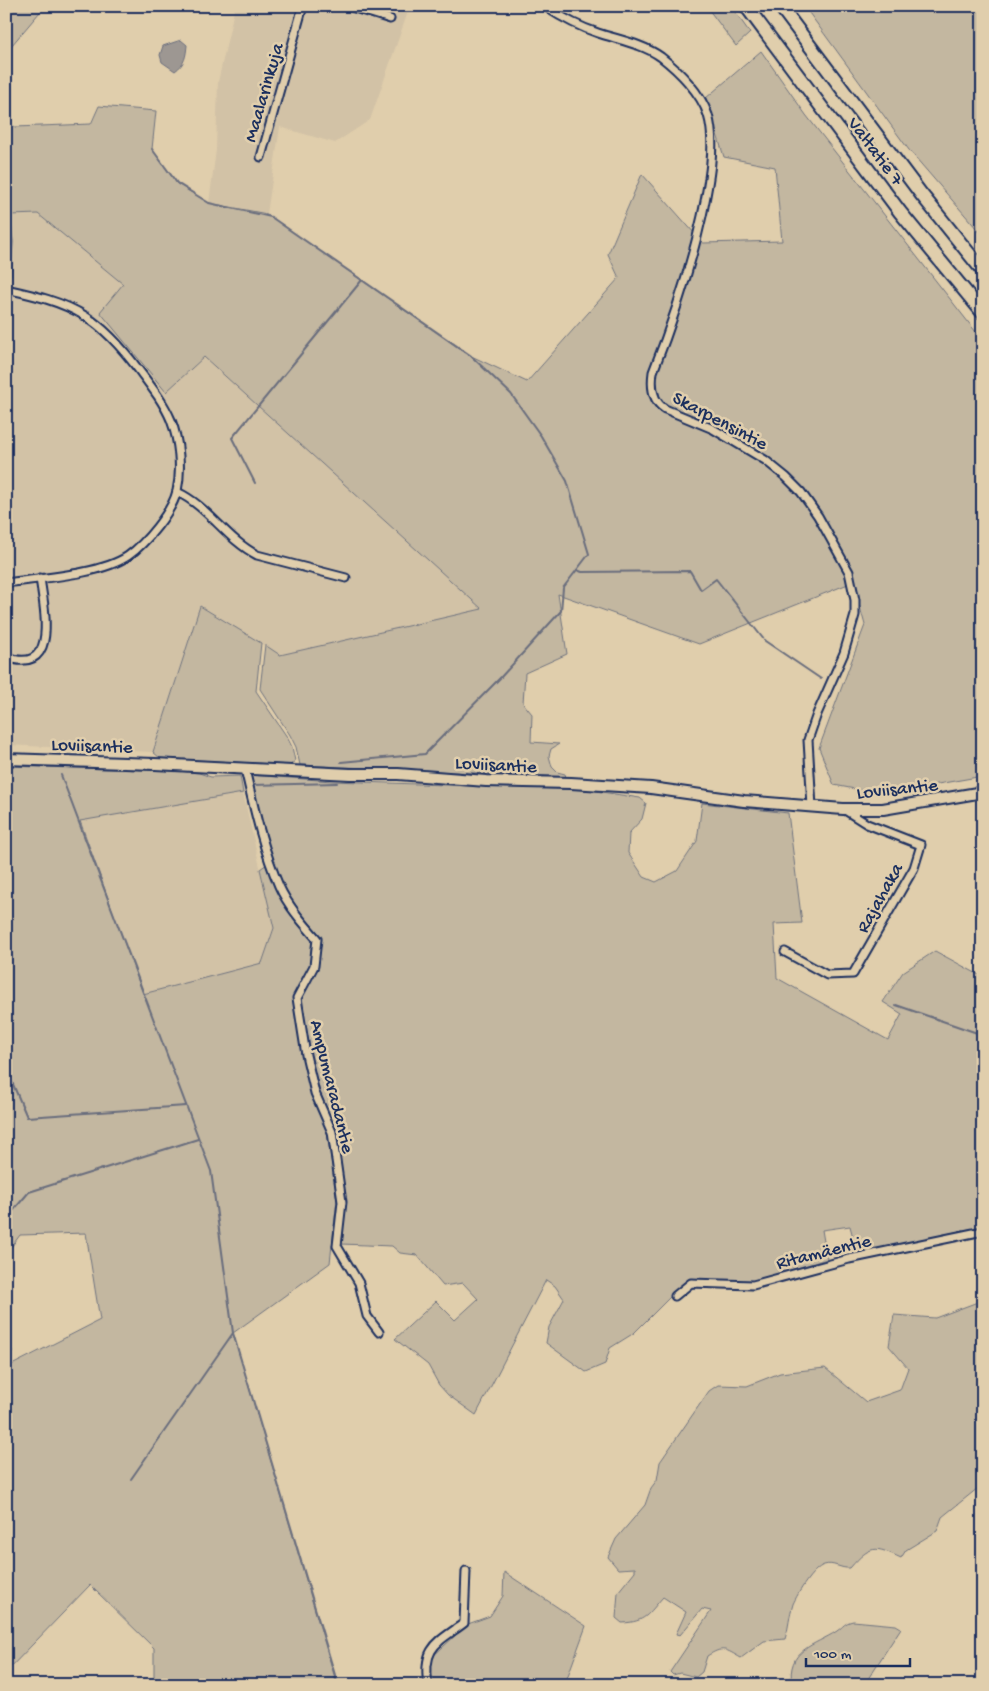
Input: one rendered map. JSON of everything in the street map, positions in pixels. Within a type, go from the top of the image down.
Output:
[{"type":"highway","name":"Valtatie 7","points":[[746,6],[900,212],[983,313]]},
{"type":"highway","name":"Valtatie 7","points":[[780,6],[921,194],[983,271]]},
{"type":"main road","name":"Loviisantie","points":[[6,758],[350,774],[398,774],[486,781],[651,788],[812,808],[884,809],[983,792]]},
{"type":"street","name":"Maalarinkuja","points":[[261,157],[303,6]]},
{"type":"street","points":[[348,6],[390,19]]},
{"type":"street","name":"Skarpensintie","points":[[544,6],[574,24],[640,46],[659,56],[672,66],[687,82],[708,115],[712,151],[710,180],[690,267],[653,372],[652,388],[656,400],[665,409],[713,428],[765,460],[786,477],[801,492],[818,516],[843,558],[849,572],[855,600],[855,615],[844,653],[817,714],[808,740],[812,808]]},
{"type":"street","points":[[6,222],[8,242],[6,274]]},
{"type":"street","points":[[6,289],[48,299],[85,316],[111,337],[155,391],[171,421],[178,450],[179,466],[177,492],[163,518],[149,537],[126,557],[97,568],[6,582]]},
{"type":"street","points":[[177,492],[199,506],[239,544],[257,555],[346,578]]},
{"type":"street","points":[[6,657],[14,660],[30,660],[42,651],[46,634],[40,578]]},
{"type":"street","name":"Ampumaradantie","points":[[245,768],[257,824],[280,888],[299,918],[317,940],[314,966],[297,998],[306,1055],[316,1093],[332,1132],[342,1202],[337,1246],[359,1283],[367,1316],[378,1332]]},
{"type":"street","name":"Rajahaka","points":[[785,952],[827,975],[853,974],[914,868],[921,845],[868,824],[843,809]]},
{"type":"street","name":"Ritamäentie","points":[[675,1296],[691,1283],[754,1285],[849,1259],[983,1231]]},
{"type":"street","points":[[428,1685],[425,1668],[431,1648],[464,1623],[466,1572]]},
{"type":"shaded area","points":[[6,6],[45,6],[6,52]]},
{"type":"shaded area","points":[[235,6],[410,6],[370,120],[335,143],[280,127],[267,214],[209,203],[216,150],[218,82]]},
{"type":"shaded area","points":[[706,6],[731,6],[750,33],[736,46]]},
{"type":"shaded area","points":[[804,6],[983,6],[983,236],[909,150]]},
{"type":"shaded area","points":[[181,40],[187,45],[186,53],[183,63],[175,71],[162,62],[160,55],[163,46]]},
{"type":"shaded area","points":[[761,51],[806,115],[983,341],[983,776],[881,794],[834,785],[819,748],[865,625],[853,582],[699,644],[558,594],[567,654],[525,673],[523,703],[532,714],[531,742],[559,744],[551,749],[549,756],[552,767],[557,772],[565,774],[566,777],[300,765],[296,747],[290,735],[260,689],[265,645],[280,655],[482,609],[204,357],[166,392],[100,312],[123,284],[38,214],[11,215],[6,199],[6,121],[15,127],[91,124],[99,106],[156,111],[152,149],[177,184],[209,203],[267,214],[467,354],[527,382],[619,278],[608,254],[642,174],[703,243],[782,241],[775,167],[724,157],[706,98]]},
{"type":"shaded area","points":[[38,214],[123,284],[165,392],[204,357],[483,609],[280,655],[200,606],[153,752],[6,745],[6,216]]},
{"type":"shaded area","points":[[200,606],[261,643],[256,691],[292,747],[295,761],[290,765],[160,758],[153,752]]},
{"type":"shaded area","points":[[6,766],[178,771],[199,773],[211,777],[240,776],[243,793],[80,821],[143,994],[262,963],[274,928],[260,869],[267,864],[277,892],[297,923],[312,939],[310,964],[293,996],[302,1056],[312,1095],[327,1132],[337,1199],[330,1263],[233,1333],[337,1685],[154,1685],[154,1648],[90,1585],[6,1672],[6,1368],[100,1320],[86,1233],[20,1235],[6,1254]]},
{"type":"shaded area","points":[[250,775],[332,781],[589,790],[640,798],[646,803],[642,819],[629,833],[628,853],[644,877],[656,882],[677,871],[697,841],[702,803],[788,813],[802,923],[774,924],[777,978],[888,1040],[902,1014],[883,1002],[903,972],[935,951],[983,977],[983,1226],[857,1253],[850,1226],[822,1230],[827,1259],[753,1281],[692,1279],[676,1291],[634,1333],[610,1348],[605,1364],[586,1372],[546,1343],[549,1327],[564,1299],[555,1286],[546,1280],[476,1415],[448,1395],[439,1385],[428,1365],[395,1339],[436,1301],[455,1320],[478,1299],[463,1283],[443,1286],[417,1255],[400,1253],[392,1246],[341,1244],[346,1202],[336,1130],[319,1090],[309,1048],[301,998],[318,967],[322,937],[296,905],[283,884],[269,845]]},
{"type":"shaded area","points":[[243,793],[274,928],[262,963],[143,994],[80,820]]},
{"type":"shaded area","points":[[983,1300],[983,1484],[942,1517],[937,1531],[906,1550],[901,1558],[885,1551],[874,1550],[863,1555],[850,1568],[831,1564],[819,1567],[806,1582],[793,1604],[785,1639],[764,1641],[741,1658],[724,1650],[717,1651],[707,1656],[702,1672],[696,1677],[680,1673],[673,1675],[670,1672],[711,1611],[702,1609],[680,1635],[676,1634],[686,1612],[663,1597],[642,1619],[622,1623],[616,1618],[618,1592],[635,1571],[635,1568],[618,1569],[608,1557],[616,1539],[645,1505],[651,1488],[657,1480],[660,1462],[709,1391],[718,1385],[747,1386],[780,1373],[825,1368],[866,1402],[900,1390],[908,1368],[889,1346],[894,1315],[935,1318]]},
{"type":"shaded area","points":[[504,1572],[586,1626],[566,1681],[562,1685],[431,1685],[428,1668],[432,1657],[468,1624],[490,1616],[503,1596]]},
{"type":"shaded area","points":[[853,1621],[896,1625],[901,1628],[864,1685],[792,1685],[791,1673],[793,1663],[798,1656],[811,1645]]},
{"type":"waterway","points":[[152,149],[177,183],[209,203],[271,217],[470,355],[511,394],[541,436],[567,481],[589,554],[563,588],[561,611],[501,677],[425,754],[341,762]]},
{"type":"waterway","points":[[255,483],[232,438],[362,280]]},
{"type":"waterway","points":[[577,570],[582,572],[690,571],[701,590],[716,579],[765,641],[821,679]]},
{"type":"waterway","points":[[61,775],[211,1171],[233,1333],[338,1685]]},
{"type":"waterway","points":[[252,785],[337,783]]},
{"type":"waterway","points":[[896,1005],[983,1035]]},
{"type":"waterway","points":[[6,1068],[27,1117],[186,1106]]},
{"type":"waterway","points":[[6,1219],[29,1192],[198,1139]]},
{"type":"waterway","points":[[131,1479],[233,1333]]},
{"type":"waterway","points":[[6,1343],[12,1351]]}]
